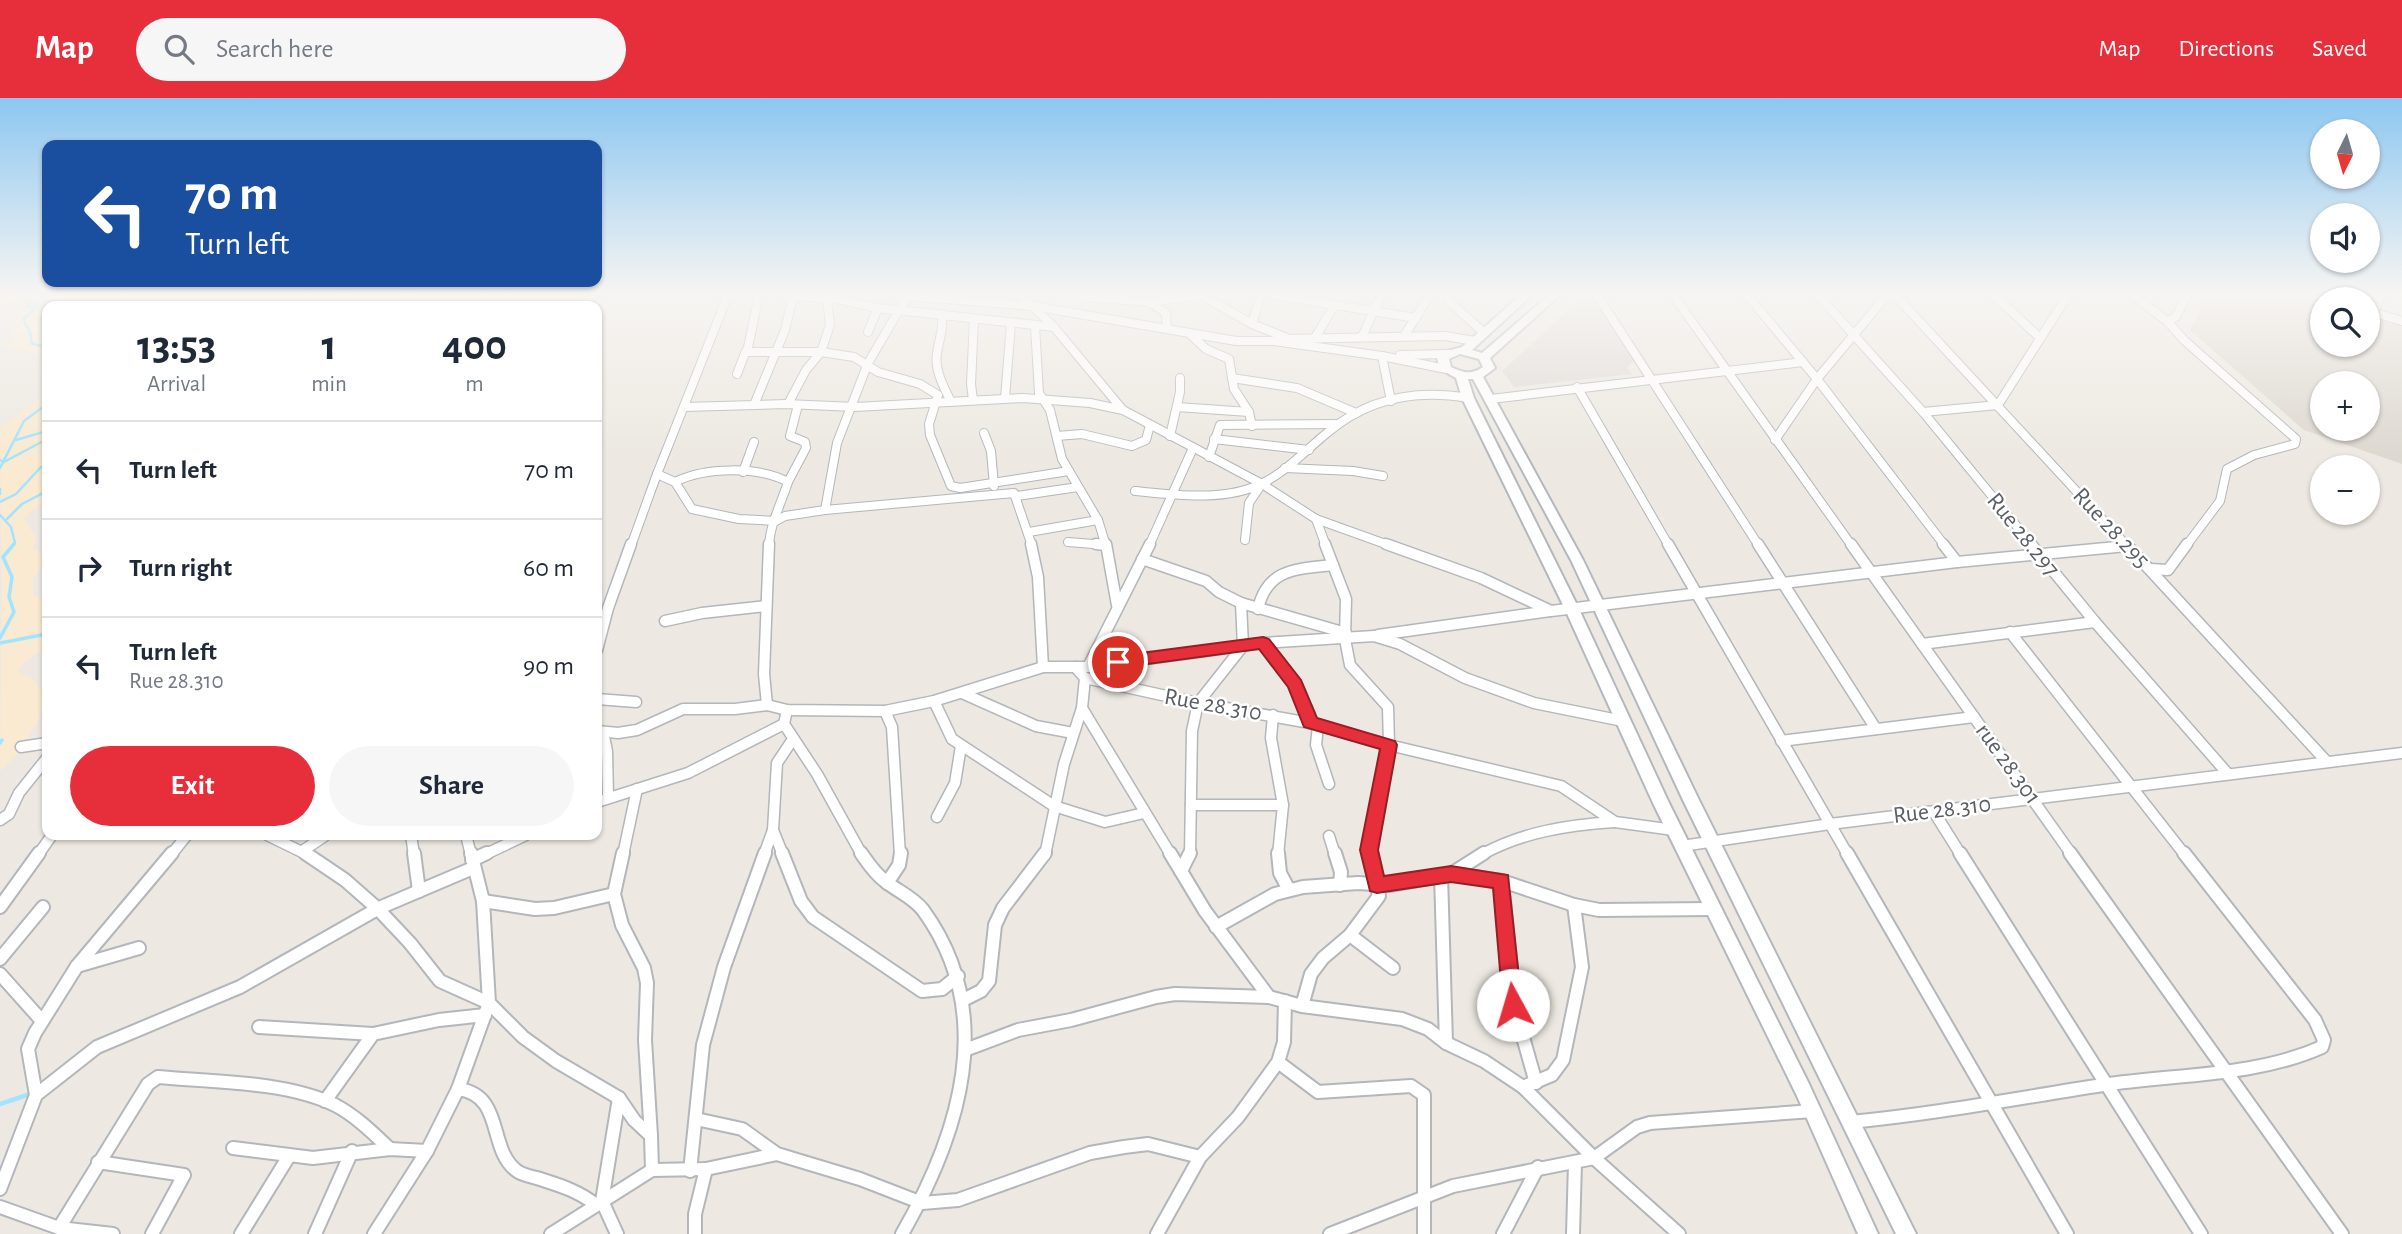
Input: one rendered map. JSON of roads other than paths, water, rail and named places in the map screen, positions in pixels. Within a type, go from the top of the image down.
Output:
[{"type":"main road","points":[[1484,357],[1494,348]]},
{"type":"main road","points":[[1465,350],[1484,357],[1489,368],[1477,376],[1461,376],[1446,369],[1443,364],[1448,354],[1465,350]]},
{"type":"main road","points":[[1461,376],[1468,398],[1571,607],[1674,830],[1813,1111],[1868,1234]]},
{"type":"main road","points":[[1477,376],[1598,604],[1906,1234]]},
{"type":"street","points":[[602,631],[657,474],[707,348]]},
{"type":"street","points":[[737,374],[747,348]]},
{"type":"street","points":[[754,405],[777,348]]},
{"type":"street","points":[[788,404],[806,370],[822,348]]},
{"type":"street","points":[[825,510],[836,443],[868,363],[877,348]]},
{"type":"street","points":[[939,348],[938,366],[951,402]]},
{"type":"street","points":[[973,348],[973,400]]},
{"type":"street","points":[[1005,398],[1009,348]]},
{"type":"street","points":[[1038,348],[1037,387],[1050,410],[1069,471],[1098,520],[1106,545],[1116,604]]},
{"type":"street","points":[[1071,348],[1123,410]]},
{"type":"street","points":[[1205,348],[1228,357],[1234,389],[1249,412],[1252,426]]},
{"type":"street","points":[[1324,348],[1446,369]]},
{"type":"street","points":[[1428,348],[1428,355]]},
{"type":"street","points":[[1633,348],[1781,584],[1876,729]]},
{"type":"street","name":"rue 28.301","points":[[1710,348],[2342,1234]]},
{"type":"street","points":[[1791,348],[1957,562]]},
{"type":"street","points":[[1775,440],[1817,379],[1842,348]]},
{"type":"street","name":"Rue 28.297","points":[[1865,348],[1923,412],[2095,622],[2228,774]]},
{"type":"street","name":"Rue 28.295","points":[[1945,348],[2327,762]]},
{"type":"street","points":[[1923,412],[1998,405],[2034,348]]},
{"type":"street","points":[[2148,568],[2168,570],[2197,535],[2220,501],[2227,470],[2238,461],[2296,442],[2296,438],[2193,348]]},
{"type":"street","points":[[746,351],[821,352],[848,356],[868,363],[880,374],[934,390],[938,395],[929,424],[930,435],[951,486],[960,488],[1069,471]]},
{"type":"street","points":[[1382,356],[1448,354]]},
{"type":"street","points":[[1382,356],[1391,401]]},
{"type":"street","points":[[1491,398],[1803,362]]},
{"type":"street","points":[[1170,436],[1180,378]]},
{"type":"street","points":[[1232,378],[1297,388],[1356,413]]},
{"type":"street","points":[[1577,387],[2067,1234]]},
{"type":"street","points":[[1245,540],[1245,521],[1253,491],[1309,450],[1338,424],[1356,413],[1391,401],[1441,393],[1468,398]]},
{"type":"street","points":[[684,407],[788,404],[852,408],[1041,398],[1088,402],[1123,410],[1262,484],[1316,519],[1481,578],[1550,611]]},
{"type":"street","points":[[776,521],[788,482],[806,448],[805,442],[790,436],[798,405]]},
{"type":"street","points":[[1177,407],[1249,412]]},
{"type":"street","points":[[1209,457],[1220,425],[1338,424]]},
{"type":"street","points":[[1057,436],[1082,434],[1132,446],[1146,440],[1150,425]]},
{"type":"street","points":[[984,433],[991,450],[995,494]]},
{"type":"street","points":[[1214,439],[1309,450]]},
{"type":"street","points":[[743,472],[754,442]]},
{"type":"street","points":[[962,1000],[979,994],[989,981],[996,925],[1010,897],[1045,854],[1054,806],[1082,708],[1086,673],[1116,604],[1133,582],[1193,448]]},
{"type":"street","points":[[1284,468],[1353,471],[1383,476]]},
{"type":"street","points":[[674,482],[706,474],[765,472],[788,482]]},
{"type":"street","points":[[657,474],[674,482],[683,491],[692,509],[739,519],[776,521]]},
{"type":"street","points":[[1135,491],[1173,495],[1221,492],[1262,484]]},
{"type":"street","points":[[767,705],[764,674],[766,606],[770,528],[776,521],[785,516],[825,510],[1009,492],[1017,496],[1078,487]]},
{"type":"street","points":[[1017,496],[1029,532],[1038,577],[1043,667]]},
{"type":"street","points":[[1302,1006],[1311,974],[1323,958],[1350,935],[1379,896],[1369,850],[1389,745],[1388,707],[1369,685],[1355,674],[1347,656],[1346,599],[1316,519]]},
{"type":"street","points":[[1029,532],[1098,520]]},
{"type":"street","points":[[1068,542],[1106,545]]},
{"type":"street","points":[[602,732],[637,730],[683,709],[734,709],[767,705],[787,710],[885,711],[934,701],[1043,667],[1074,667],[1086,673],[1263,643],[1374,636],[1571,607],[1957,562],[2127,546]]},
{"type":"street","points":[[1142,559],[1206,581],[1219,592],[1241,603],[1315,622],[1346,636]]},
{"type":"street","points":[[1258,608],[1261,595],[1269,582],[1302,568],[1333,565]]},
{"type":"street","points":[[1181,871],[1190,855],[1192,730],[1198,703],[1243,646],[1241,603]]},
{"type":"street","points":[[665,621],[702,613],[766,606]]},
{"type":"street","points":[[1922,644],[2095,622]]},
{"type":"street","points":[[1850,1122],[1925,1115],[2104,1085],[2267,1065],[2302,1056],[2322,1047],[2324,1040],[2315,1020],[2010,632]]},
{"type":"street","points":[[1374,636],[1401,644],[1465,678],[1534,703],[1623,721]]},
{"type":"street","points":[[1263,643],[1296,685],[1314,724],[1316,745],[1329,784]]},
{"type":"street","name":"Rue 28.310","points":[[1086,673],[1198,703],[1314,724],[1389,745],[1561,786],[1615,822],[1674,830]]},
{"type":"street","points":[[962,693],[1036,726],[1073,733]]},
{"type":"street","points":[[602,699],[636,702]]},
{"type":"street","points":[[934,701],[952,738],[961,746],[1054,806],[1105,822],[1144,813]]},
{"type":"street","points":[[1082,708],[1216,927],[1269,997]]},
{"type":"street","points":[[787,710],[784,724],[804,751],[846,828],[876,873],[922,909],[958,976],[965,1050],[959,1106],[922,1203],[902,1234]]},
{"type":"street","points":[[885,711],[892,727],[901,851],[899,865],[887,883]]},
{"type":"street","points":[[1273,715],[1272,738],[1283,805],[1277,861],[1289,890]]},
{"type":"street","points":[[1782,741],[1973,717]]},
{"type":"street","points":[[602,800],[688,773],[784,724]]},
{"type":"street","points":[[602,737],[607,751],[608,797]]},
{"type":"street","points":[[690,1171],[703,1045],[724,967],[773,830],[775,770],[780,756],[793,738]]},
{"type":"street","points":[[21,747],[42,744]]},
{"type":"street","points":[[937,817],[951,798],[957,780],[961,746]]},
{"type":"street","name":"Rue 28.310","points":[[1682,846],[1830,824],[2402,753]]},
{"type":"street","points":[[0,820],[9,814],[19,793],[42,764]]},
{"type":"street","points":[[637,789],[614,894],[622,925],[644,968],[647,983],[645,1040],[652,1170]]},
{"type":"street","points":[[1191,805],[1283,805]]},
{"type":"street","points":[[1934,812],[2104,1085],[2201,1234]]},
{"type":"street","points":[[1446,874],[1483,852],[1525,837],[1564,826],[1615,822]]},
{"type":"street","points":[[773,830],[801,901],[813,917],[922,991],[934,993],[946,988],[958,976]]},
{"type":"street","points":[[1329,836],[1341,873],[1340,885]]},
{"type":"street","points":[[0,907],[48,840]]},
{"type":"street","points":[[0,1189],[36,1095],[28,1049],[42,1021],[77,966],[183,840]]},
{"type":"street","points":[[277,840],[292,848],[304,850],[355,886],[379,908],[438,979],[487,1009],[556,1061],[619,1098],[634,1120],[651,1136]]},
{"type":"street","points":[[304,850],[319,840]]},
{"type":"street","points":[[412,840],[419,891]]},
{"type":"street","points":[[374,1234],[428,1151],[458,1088],[487,1009],[483,901],[468,840]]},
{"type":"street","points":[[36,1095],[97,1047],[240,987],[379,908],[419,891],[517,840]]},
{"type":"street","points":[[1446,874],[1446,1043]]},
{"type":"street","points":[[1216,927],[1262,900],[1289,890],[1377,885],[1446,874],[1502,881],[1574,905],[1599,910],[1713,909]]},
{"type":"street","points":[[1502,881],[1513,1005],[1524,1054],[1536,1083]]},
{"type":"street","points":[[483,901],[535,909],[554,908],[614,894]]},
{"type":"street","points":[[1523,1087],[1553,1076],[1560,1070],[1582,967],[1574,905]]},
{"type":"street","points":[[0,959],[43,907]]},
{"type":"street","points":[[1350,935],[1392,968]]},
{"type":"street","points":[[77,966],[139,948]]},
{"type":"street","points":[[0,974],[42,1021]]},
{"type":"street","points":[[965,1050],[1018,1030],[1070,1020],[1156,996],[1269,997],[1302,1006],[1370,1013],[1402,1020],[1428,1029],[1446,1043],[1484,1061],[1523,1087],[1594,1158],[1679,1234]]},
{"type":"street","points":[[1157,1234],[1200,1157],[1238,1117],[1278,1062],[1284,1042],[1285,1001]]},
{"type":"street","points":[[259,1027],[373,1034],[487,1009]]},
{"type":"street","points":[[325,1101],[373,1034]]},
{"type":"street","points":[[1278,1062],[1318,1092],[1410,1086],[1424,1095],[1424,1234]]},
{"type":"street","points":[[59,1228],[98,1162],[154,1078],[239,1085],[325,1101],[352,1115],[390,1149]]},
{"type":"street","points":[[458,1088],[472,1091],[480,1097],[496,1134],[517,1171],[573,1190],[599,1203],[617,1234]]},
{"type":"street","points":[[599,1203],[619,1098]]},
{"type":"street","points":[[1330,1234],[1454,1186],[1538,1167],[1594,1158],[1630,1132],[1650,1123],[1813,1111]]},
{"type":"street","points":[[696,1119],[742,1129],[777,1154],[860,1179],[922,1203],[958,1200],[1090,1153],[1124,1147],[1147,1144],[1200,1157]]},
{"type":"street","points":[[233,1148],[289,1156],[328,1157],[390,1149],[428,1151]]},
{"type":"street","points":[[315,1234],[352,1152]]},
{"type":"street","points":[[551,1234],[652,1170],[706,1169],[777,1154]]},
{"type":"street","points":[[241,1234],[289,1156]]},
{"type":"street","points":[[98,1162],[184,1175],[152,1234]]},
{"type":"street","points":[[1573,1234],[1575,1163]]},
{"type":"street","points":[[1503,1234],[1538,1167]]},
{"type":"street","points":[[695,1234],[695,1214],[706,1169]]},
{"type":"street","points":[[0,1207],[59,1228],[113,1234]]},
{"type":"waterway","points":[[3,462],[24,421],[42,408]]},
{"type":"waterway","points":[[16,440],[42,432]]},
{"type":"waterway","points":[[3,462],[42,442]]},
{"type":"waterway","points":[[0,468],[3,462]]},
{"type":"waterway","points":[[0,502],[16,494],[41,467]]},
{"type":"waterway","points":[[0,489],[0,494]]},
{"type":"waterway","points":[[7,519],[22,504],[42,494]]},
{"type":"waterway","points":[[0,515],[11,527],[14,544]]},
{"type":"waterway","points":[[0,638],[14,612],[9,597],[12,577],[3,557],[14,544]]},
{"type":"waterway","points":[[0,643],[42,635]]},
{"type":"waterway","points":[[0,1104],[30,1094]]}]
